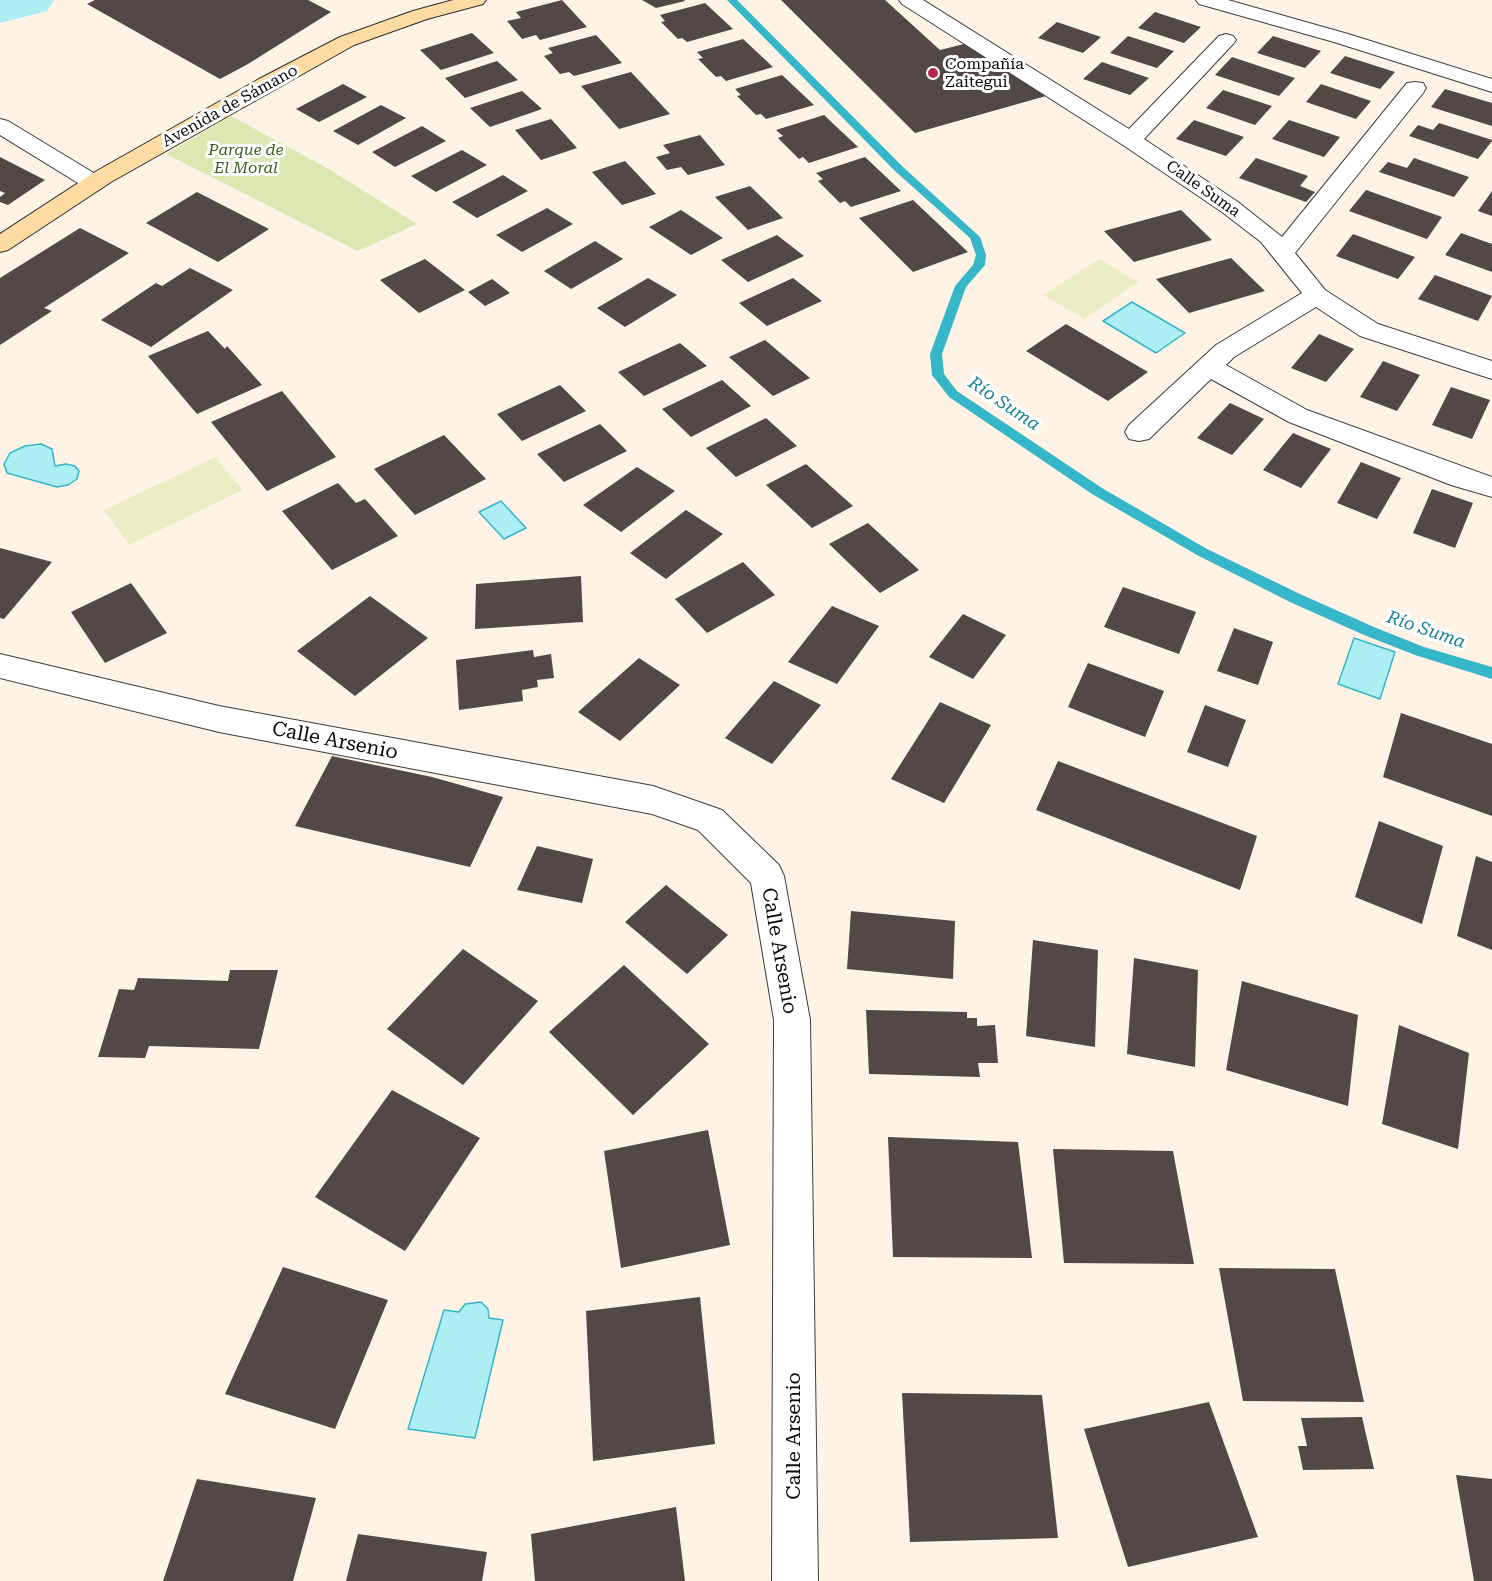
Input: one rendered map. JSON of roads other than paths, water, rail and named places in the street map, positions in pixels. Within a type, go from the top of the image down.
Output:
[{"type":"street","name":"Avenida de Sámano","points":[[0,245],[94,183],[347,41],[420,15],[476,0]]},
{"type":"street","name":"Calle Suma","points":[[909,0],[1131,140],[1230,207],[1269,237],[1316,295],[1369,330],[1492,370]]},
{"type":"street","points":[[1206,0],[1341,38],[1492,86]]},
{"type":"street","points":[[1131,140],[1226,40]]},
{"type":"street","points":[[1282,253],[1415,88]]},
{"type":"street","points":[[0,126],[94,183]]},
{"type":"street","points":[[1139,432],[1225,351],[1316,295]]},
{"type":"street","points":[[1209,367],[1298,416],[1461,478],[1492,487]]},
{"type":"street","name":"Calle Arsenio","points":[[0,666],[219,719],[653,800],[710,820],[767,876],[792,1020],[795,1581]]},
{"type":"water","points":[[1132,302],[1185,333],[1156,353],[1103,321]]},
{"type":"water","points":[[41,444],[52,449],[55,466],[66,464],[75,466],[79,471],[77,479],[68,485],[57,487],[7,473],[4,464],[10,453],[25,446]]},
{"type":"water","points":[[501,501],[526,528],[504,539],[479,512]]},
{"type":"water","points":[[1354,638],[1395,652],[1380,699],[1338,684]]},
{"type":"water","points":[[481,1302],[488,1309],[489,1318],[503,1320],[475,1438],[408,1429],[444,1310],[459,1312],[465,1304]]},
{"type":"waterway","points":[[0,7],[28,0]]},
{"type":"waterway","name":"Río Suma","points":[[732,0],[899,169],[975,237],[981,255],[979,265],[961,286],[936,354],[938,375],[953,394],[1097,491],[1202,552],[1295,598],[1369,631],[1420,651],[1492,673]]},
{"type":"place","name":"Compañía Zaitegui","points":[[933,73]]},
{"type":"park label","name":"Parque de El Moral","points":[[246,159]]}]
